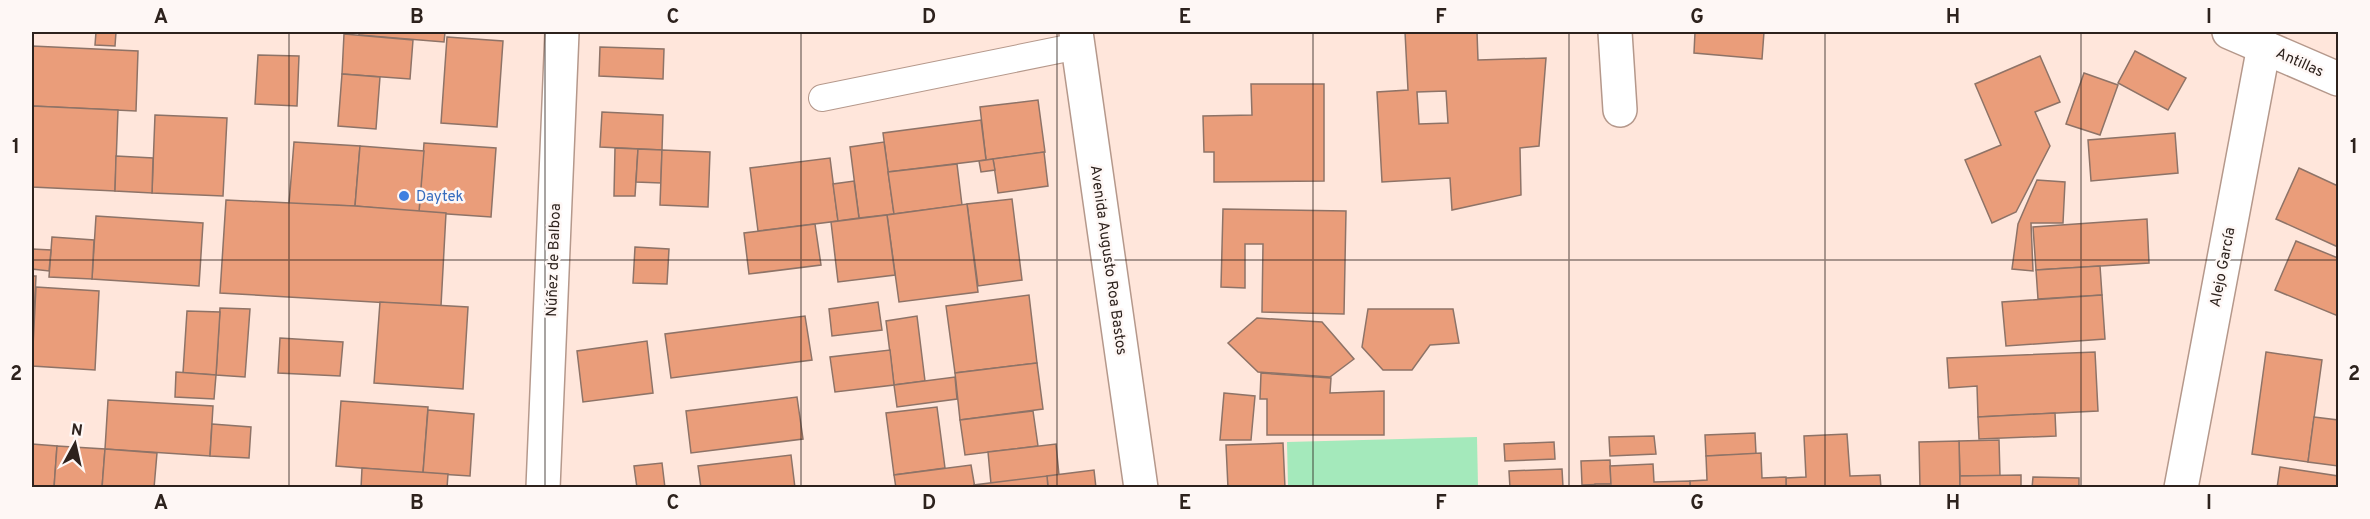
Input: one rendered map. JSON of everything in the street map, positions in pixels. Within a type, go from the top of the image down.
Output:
[{"type":"street","name":"Núñez de Balboa","points":[[543,488],[562,32]]},
{"type":"street","points":[[1615,32],[1620,110]]},
{"type":"street","name":"Antillas","points":[[2229,32],[2264,45],[2338,79]]},
{"type":"street","name":"Avenida Augusto Roa Bastos","points":[[1077,39],[1141,488]]},
{"type":"street","name":"Alejo García","points":[[2181,488],[2264,45]]},
{"type":"lane","points":[[822,98],[1077,39]]},
{"type":"green space","points":[[1477,437],[1478,487],[1288,487],[1287,442]]},
{"type":"building","points":[[96,32],[116,32],[115,46],[95,45]]},
{"type":"building","points":[[359,32],[445,32],[444,42],[359,35]]},
{"type":"building","points":[[1405,32],[1477,32],[1478,60],[1546,58],[1539,146],[1520,148],[1521,195],[1452,210],[1450,178],[1382,182],[1377,92],[1408,90]],"holes":[[[1446,91],[1448,123],[1419,124],[1417,92]]]},
{"type":"building","points":[[1695,32],[1764,32],[1762,59],[1694,53]]},
{"type":"building","points":[[344,34],[413,40],[410,79],[342,74]]},
{"type":"building","points":[[447,37],[503,41],[497,127],[441,123]]},
{"type":"building","points":[[32,46],[138,51],[136,111],[32,106]]},
{"type":"building","points":[[600,47],[664,49],[663,79],[599,76]]},
{"type":"building","points":[[2135,51],[2186,78],[2168,110],[2118,83]]},
{"type":"building","points":[[258,55],[299,56],[297,106],[255,104]]},
{"type":"building","points":[[2040,56],[2060,102],[2035,112],[2050,146],[2016,212],[1992,223],[1965,160],[2001,145],[1975,84]]},
{"type":"building","points":[[2084,73],[2118,85],[2100,135],[2066,124]]},
{"type":"building","points":[[342,74],[380,77],[376,129],[338,126]]},
{"type":"building","points":[[1251,84],[1324,84],[1324,181],[1214,182],[1214,152],[1204,152],[1203,116],[1252,115]]},
{"type":"building","points":[[1038,100],[1045,152],[986,160],[980,107]]},
{"type":"building","points":[[32,106],[118,110],[115,191],[32,187]]},
{"type":"building","points":[[602,112],[663,115],[662,150],[600,147]]},
{"type":"building","points":[[155,115],[227,118],[223,196],[152,193]]},
{"type":"building","points":[[981,120],[986,160],[888,172],[883,133]]},
{"type":"building","points":[[2175,133],[2178,173],[2091,181],[2088,140]]},
{"type":"building","points":[[294,142],[360,146],[355,206],[289,204]]},
{"type":"building","points":[[884,142],[894,214],[859,218],[850,147]]},
{"type":"building","points":[[424,143],[496,148],[491,217],[419,212]]},
{"type":"building","points":[[360,146],[424,151],[419,212],[355,206]]},
{"type":"building","points":[[615,148],[638,149],[635,196],[614,196]]},
{"type":"building","points":[[638,149],[662,150],[661,183],[636,182]]},
{"type":"building","points":[[662,150],[710,152],[708,207],[660,205]]},
{"type":"building","points":[[1044,152],[1048,186],[998,193],[993,159]]},
{"type":"building","points":[[116,156],[153,158],[152,193],[115,191]]},
{"type":"building","points":[[830,158],[838,221],[758,231],[750,168]]},
{"type":"building","points":[[993,159],[995,170],[981,172],[979,161]]},
{"type":"building","points":[[957,164],[962,205],[894,214],[888,172]]},
{"type":"building","points":[[2299,168],[2338,186],[2338,247],[2276,219]]},
{"type":"building","points":[[2037,180],[2065,182],[2063,223],[2031,223],[2033,271],[2012,269],[2018,224]]},
{"type":"building","points":[[854,181],[859,218],[838,221],[833,184]]},
{"type":"building","points":[[1012,199],[1022,280],[978,286],[967,204]]},
{"type":"building","points":[[226,200],[446,213],[441,306],[220,293]]},
{"type":"building","points":[[967,204],[978,292],[899,302],[887,215]]},
{"type":"building","points":[[1223,209],[1346,211],[1344,314],[1262,312],[1263,244],[1245,244],[1245,288],[1221,287]]},
{"type":"building","points":[[887,215],[895,275],[838,282],[831,222]]},
{"type":"building","points":[[96,216],[203,223],[199,286],[92,279]]},
{"type":"building","points":[[2147,219],[2149,263],[2036,270],[2033,227]]},
{"type":"building","points":[[815,224],[821,265],[749,274],[744,233]]},
{"type":"building","points":[[52,237],[94,240],[92,279],[49,277]]},
{"type":"building","points":[[2296,241],[2338,258],[2338,316],[2275,290]]},
{"type":"building","points":[[635,247],[669,249],[667,284],[633,283]]},
{"type":"building","points":[[32,249],[51,250],[49,271],[32,269]]},
{"type":"building","points":[[2100,266],[2102,295],[2038,299],[2036,270]]},
{"type":"building","points":[[32,276],[36,276],[32,359]]},
{"type":"building","points":[[36,287],[99,291],[95,370],[32,366]]},
{"type":"building","points":[[1029,295],[1037,363],[955,373],[946,306]]},
{"type":"building","points":[[2102,295],[2105,339],[2006,346],[2002,302]]},
{"type":"building","points":[[380,302],[468,307],[463,389],[374,383]]},
{"type":"building","points":[[878,302],[882,330],[832,336],[829,309]]},
{"type":"building","points":[[220,308],[250,309],[245,377],[216,375]]},
{"type":"building","points":[[1368,309],[1453,309],[1459,343],[1430,345],[1412,370],[1383,370],[1362,347]]},
{"type":"building","points":[[187,311],[220,312],[216,375],[183,373]]},
{"type":"building","points":[[805,316],[812,360],[671,378],[665,334]]},
{"type":"building","points":[[917,316],[925,381],[894,385],[886,321]]},
{"type":"building","points":[[1257,318],[1322,322],[1354,359],[1330,377],[1258,372],[1228,343]]},
{"type":"building","points":[[280,338],[343,342],[340,376],[278,373]]},
{"type":"building","points":[[647,341],[653,393],[583,402],[577,351]]},
{"type":"building","points":[[890,350],[894,385],[835,392],[830,357]]},
{"type":"building","points":[[2095,352],[2098,411],[1978,417],[1977,386],[1949,388],[1947,358]]},
{"type":"building","points":[[2266,352],[2322,360],[2308,462],[2252,454]]},
{"type":"building","points":[[1037,363],[1043,409],[960,420],[955,373]]},
{"type":"building","points":[[176,372],[216,375],[214,399],[175,397]]},
{"type":"building","points":[[1261,373],[1331,378],[1330,393],[1384,391],[1384,435],[1267,435],[1267,399],[1260,399]]},
{"type":"building","points":[[955,377],[957,399],[897,407],[894,385]]},
{"type":"building","points":[[1224,393],[1255,396],[1251,440],[1220,440]]},
{"type":"building","points":[[797,397],[803,439],[691,453],[686,411]]},
{"type":"building","points":[[108,400],[213,406],[210,456],[105,449]]},
{"type":"building","points":[[341,401],[428,407],[423,473],[336,466]]},
{"type":"building","points":[[937,407],[945,468],[894,475],[886,413]]},
{"type":"building","points":[[428,410],[474,414],[470,476],[423,473]]},
{"type":"building","points":[[1033,411],[1038,446],[965,455],[960,420]]},
{"type":"building","points":[[2055,413],[2056,436],[1979,439],[1978,417]]},
{"type":"building","points":[[2314,417],[2338,420],[2338,466],[2308,462]]},
{"type":"building","points":[[212,424],[251,427],[249,458],[210,456]]},
{"type":"building","points":[[1755,433],[1756,454],[1706,456],[1705,435]]},
{"type":"building","points":[[1847,434],[1850,476],[1880,475],[1881,488],[1786,488],[1786,478],[1806,477],[1804,436]]},
{"type":"building","points":[[1654,436],[1656,454],[1610,456],[1609,437]]},
{"type":"building","points":[[1999,440],[2000,476],[1960,476],[1959,441]]},
{"type":"building","points":[[1959,441],[1960,488],[1920,488],[1919,442]]},
{"type":"building","points":[[1554,442],[1555,459],[1505,461],[1504,444]]},
{"type":"building","points":[[1283,443],[1285,488],[1228,488],[1226,445]]},
{"type":"building","points":[[32,444],[57,446],[54,488],[32,488]]},
{"type":"building","points":[[1056,444],[1059,475],[991,484],[988,452]]},
{"type":"building","points":[[57,446],[105,449],[102,488],[54,488]]},
{"type":"building","points":[[105,449],[157,453],[154,488],[102,488]]},
{"type":"building","points":[[1761,453],[1762,478],[1786,477],[1786,488],[1690,488],[1690,481],[1707,480],[1706,456]]},
{"type":"building","points":[[791,455],[795,488],[701,488],[698,466]]},
{"type":"building","points":[[1610,460],[1611,484],[1582,485],[1581,461]]},
{"type":"building","points":[[662,463],[665,488],[637,488],[634,466]]},
{"type":"building","points":[[1653,464],[1654,482],[1690,481],[1690,488],[1595,488],[1595,484],[1611,484],[1610,466]]},
{"type":"building","points":[[971,465],[975,488],[896,488],[894,475]]},
{"type":"building","points":[[2280,467],[2338,476],[2338,488],[2277,488]]},
{"type":"building","points":[[362,468],[448,474],[447,488],[361,488]]},
{"type":"building","points":[[1562,469],[1563,487],[1595,486],[1595,488],[1510,488],[1509,471]]},
{"type":"building","points":[[1094,470],[1096,488],[1048,488],[1047,476]]},
{"type":"building","points":[[2021,475],[2021,488],[1960,488],[1960,476]]},
{"type":"building","points":[[1047,476],[1048,488],[975,488],[974,485]]},
{"type":"building","points":[[2033,477],[2079,478],[2079,488],[2032,488]]},
{"type":"place","name":"Daytek","points":[[404,196]]}]
